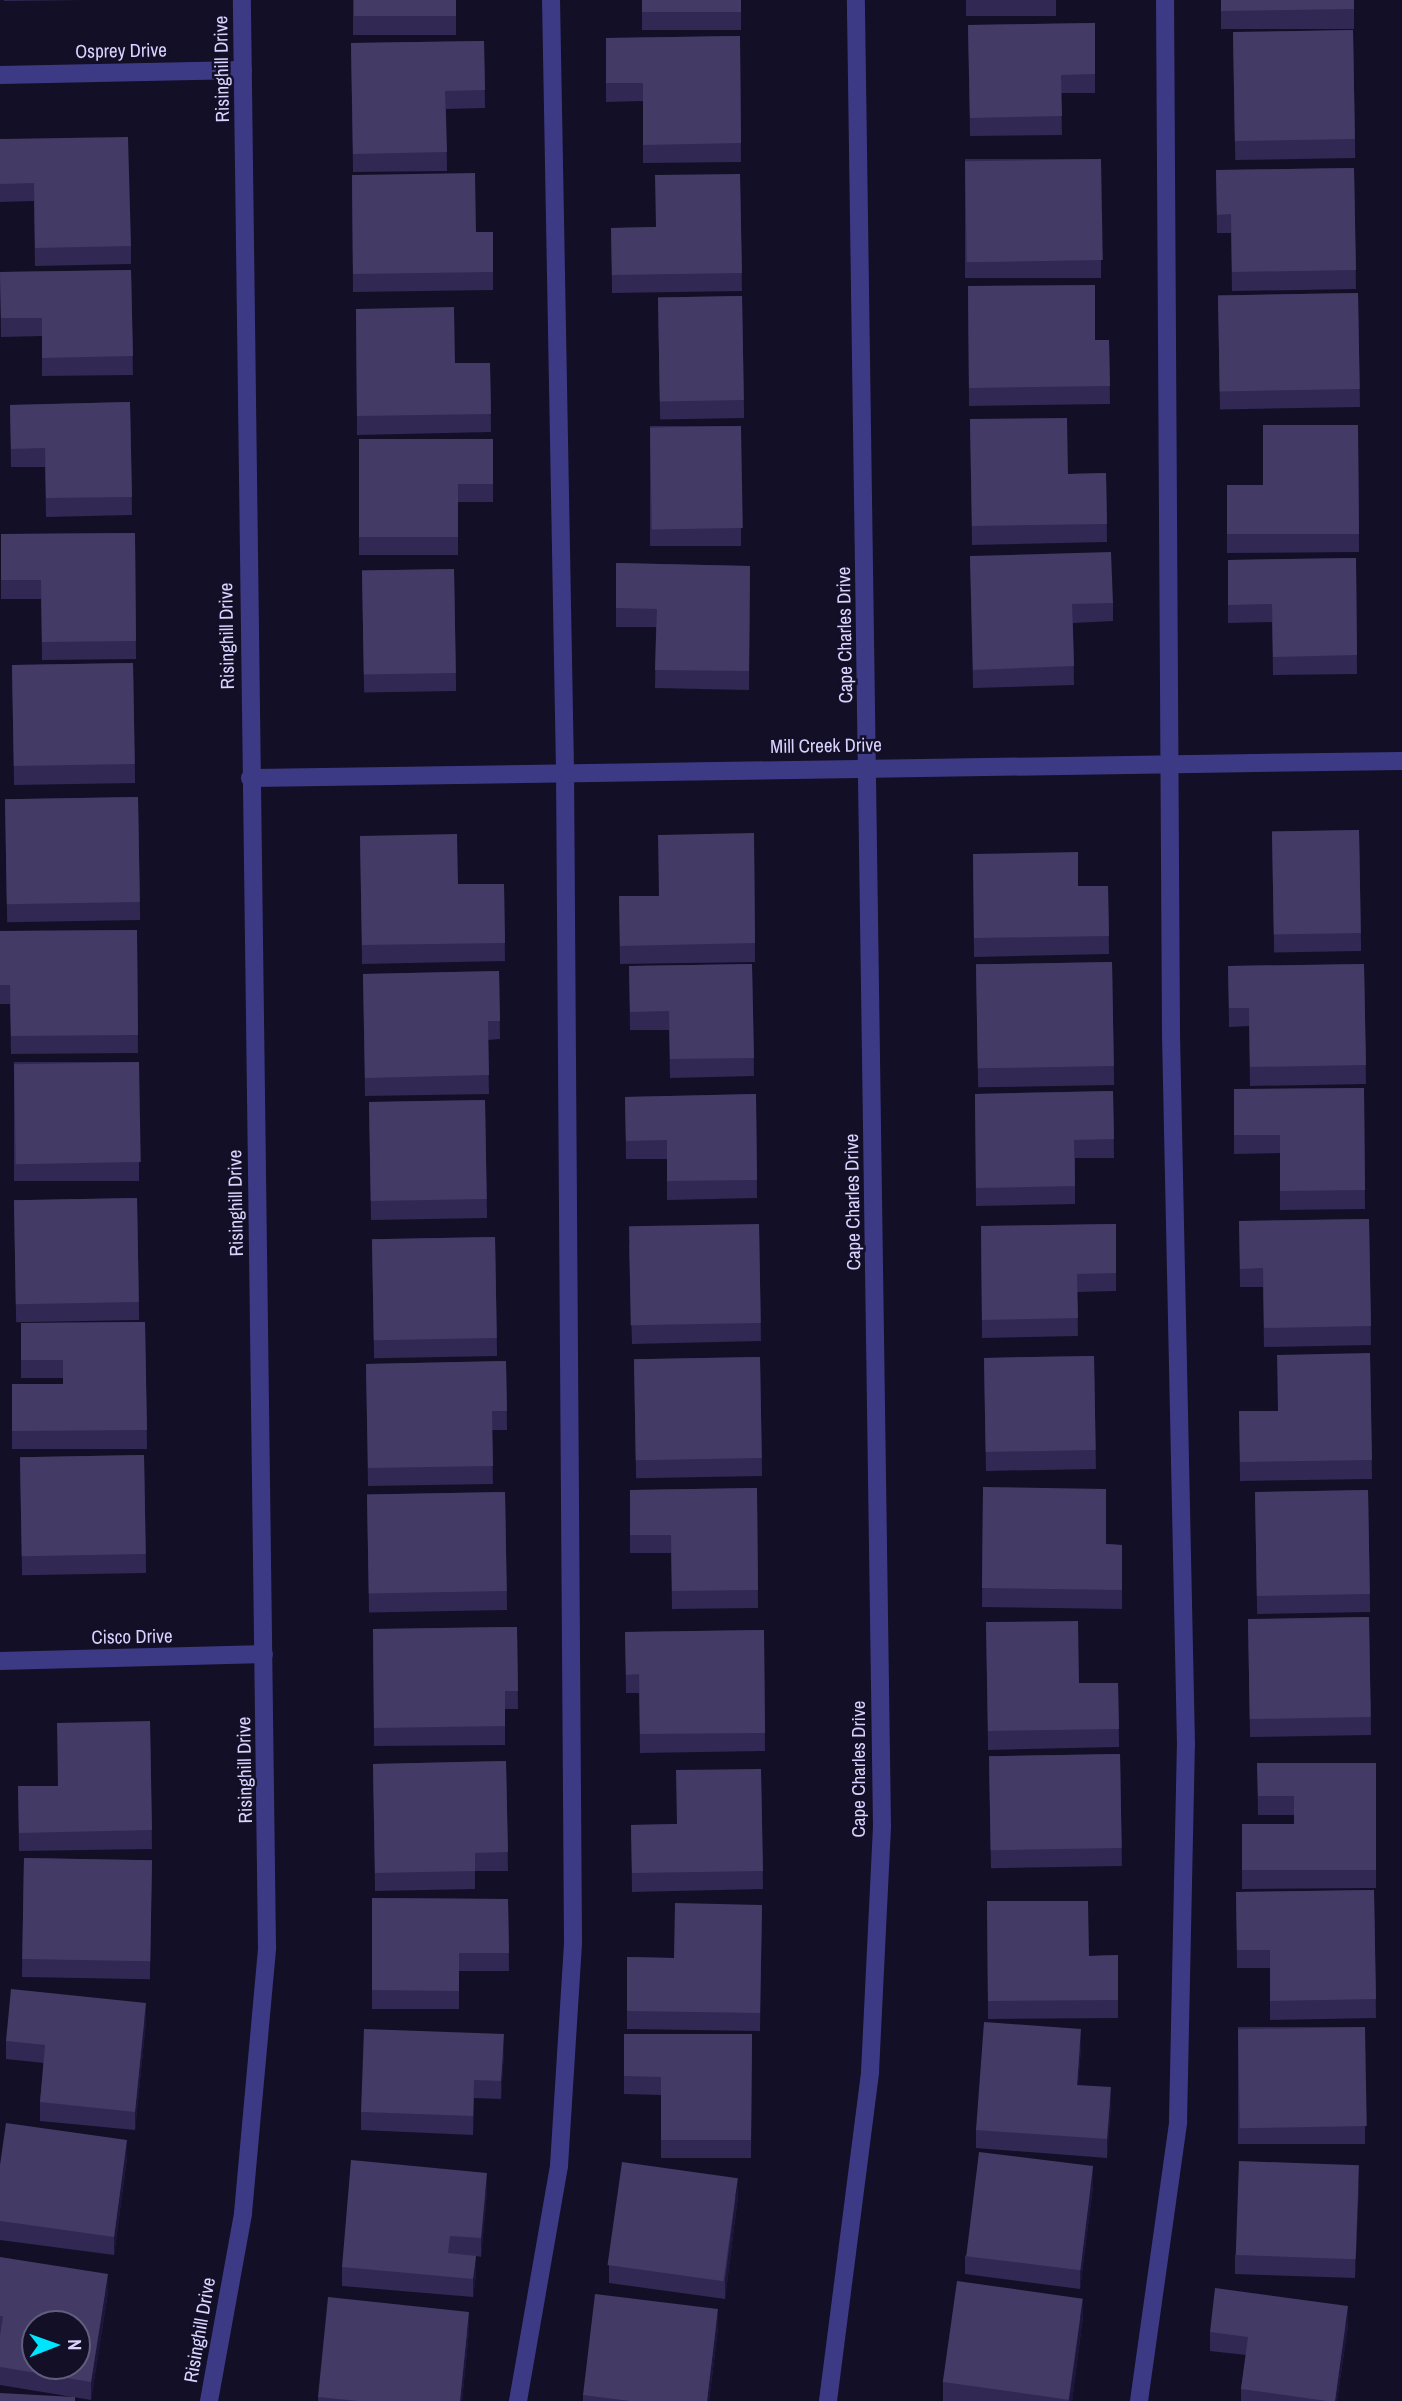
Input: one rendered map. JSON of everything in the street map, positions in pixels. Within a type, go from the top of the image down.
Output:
[{"type":"street","name":"Risinghill Drive","points":[[209,2401],[243,2213],[267,1947],[242,0]]},
{"type":"street","points":[[518,2401],[559,2166],[573,1942],[565,770],[551,0]]},
{"type":"street","name":"Cape Charles Drive","points":[[828,2401],[870,2072],[882,1826],[856,0]]},
{"type":"street","points":[[1139,2401],[1179,2108],[1186,1745],[1172,763],[1165,0]]},
{"type":"street","name":"Osprey Drive","points":[[0,75],[243,70]]},
{"type":"street","name":"Mill Creek Drive","points":[[250,778],[565,770],[1402,761]]},
{"type":"street","name":"Cisco Drive","points":[[0,1661],[264,1654]]},
{"type":"building","points":[[354,0],[456,0],[456,16],[354,16]]},
{"type":"building","points":[[642,0],[741,0],[741,12],[642,12]]},
{"type":"building","points":[[1221,0],[1354,0],[1354,9],[1221,11]]},
{"type":"building","points":[[1095,23],[1095,74],[1061,75],[1062,116],[970,118],[968,25]]},
{"type":"building","points":[[1353,30],[1355,139],[1235,141],[1233,32]]},
{"type":"building","points":[[740,36],[741,143],[643,145],[643,83],[606,83],[606,38]]},
{"type":"building","points":[[484,41],[485,90],[445,91],[447,152],[353,154],[351,43]]},
{"type":"building","points":[[128,137],[131,246],[35,248],[34,183],[0,184],[0,139]]},
{"type":"building","points":[[1101,159],[1103,260],[967,262],[965,161]]},
{"type":"building","points":[[1354,168],[1356,270],[1232,272],[1231,214],[1217,215],[1216,170]]},
{"type":"building","points":[[475,173],[476,232],[493,232],[493,272],[353,274],[352,175]]},
{"type":"building","points":[[740,174],[742,273],[612,275],[611,228],[656,227],[655,175]]},
{"type":"building","points":[[131,270],[133,356],[42,358],[42,318],[1,318],[0,272]]},
{"type":"building","points":[[1095,285],[1095,340],[1109,340],[1110,386],[969,388],[968,286]]},
{"type":"building","points":[[1358,293],[1360,389],[1220,391],[1218,295]]},
{"type":"building","points":[[742,296],[744,400],[660,401],[658,297]]},
{"type":"building","points":[[454,307],[455,363],[490,363],[491,414],[357,416],[356,309]]},
{"type":"building","points":[[130,402],[132,497],[46,498],[45,448],[11,449],[10,405]]},
{"type":"building","points":[[1067,418],[1068,474],[1106,473],[1107,524],[972,526],[970,419]]},
{"type":"building","points":[[1263,425],[1358,425],[1359,534],[1227,534],[1227,485],[1263,485]]},
{"type":"building","points":[[741,426],[743,528],[652,530],[650,428]]},
{"type":"building","points":[[359,439],[493,439],[493,484],[458,484],[458,537],[359,537]]},
{"type":"building","points":[[135,533],[136,641],[42,642],[41,580],[1,580],[1,534]]},
{"type":"building","points":[[1111,552],[1113,603],[1072,604],[1074,666],[973,670],[970,556]]},
{"type":"building","points":[[1356,558],[1357,655],[1273,657],[1272,604],[1228,605],[1228,560]]},
{"type":"building","points":[[616,563],[750,566],[749,671],[655,670],[657,609],[616,608]]},
{"type":"building","points":[[454,569],[456,673],[364,675],[362,571]]},
{"type":"building","points":[[133,663],[135,764],[14,766],[12,665]]},
{"type":"building","points":[[138,797],[140,902],[7,904],[5,799]]},
{"type":"building","points":[[1359,830],[1361,933],[1274,935],[1272,832]]},
{"type":"building","points":[[754,833],[755,943],[620,946],[619,896],[659,896],[658,835]]},
{"type":"building","points":[[457,834],[458,884],[504,884],[505,943],[362,945],[360,836]]},
{"type":"building","points":[[1078,852],[1078,886],[1108,886],[1109,936],[974,938],[973,854]]},
{"type":"building","points":[[137,930],[138,1035],[11,1036],[10,985],[0,985],[0,931]]},
{"type":"building","points":[[1112,962],[1114,1066],[978,1068],[976,964]]},
{"type":"building","points":[[752,964],[754,1058],[670,1059],[669,1011],[630,1012],[629,966]]},
{"type":"building","points":[[1364,964],[1366,1065],[1250,1067],[1249,1008],[1229,1008],[1228,966]]},
{"type":"building","points":[[499,971],[500,1021],[488,1021],[489,1075],[365,1078],[363,974]]},
{"type":"building","points":[[139,1062],[141,1162],[16,1164],[14,1064]]},
{"type":"building","points":[[1364,1088],[1365,1190],[1280,1191],[1280,1135],[1234,1135],[1234,1089]]},
{"type":"building","points":[[1113,1091],[1114,1139],[1074,1140],[1075,1186],[976,1188],[975,1094]]},
{"type":"building","points":[[756,1094],[757,1180],[667,1181],[667,1140],[626,1141],[625,1097]]},
{"type":"building","points":[[485,1100],[487,1199],[371,1201],[369,1102]]},
{"type":"building","points":[[137,1198],[139,1302],[16,1304],[14,1200]]},
{"type":"building","points":[[1369,1219],[1371,1326],[1264,1328],[1263,1268],[1240,1269],[1239,1221]]},
{"type":"building","points":[[759,1224],[761,1323],[631,1325],[629,1226]]},
{"type":"building","points":[[1116,1224],[1116,1273],[1077,1274],[1078,1318],[982,1320],[981,1226]]},
{"type":"building","points":[[495,1237],[497,1338],[374,1340],[372,1239]]},
{"type":"building","points":[[145,1322],[147,1430],[12,1431],[12,1384],[63,1384],[63,1360],[21,1360],[21,1323]]},
{"type":"building","points":[[1370,1353],[1372,1460],[1240,1462],[1239,1411],[1278,1411],[1277,1355]]},
{"type":"building","points":[[1094,1356],[1096,1450],[986,1452],[984,1358]]},
{"type":"building","points":[[760,1357],[762,1458],[636,1460],[634,1359]]},
{"type":"building","points":[[506,1361],[507,1411],[492,1411],[493,1466],[368,1468],[366,1364]]},
{"type":"building","points":[[144,1455],[146,1554],[22,1556],[20,1457]]},
{"type":"building","points":[[983,1487],[1106,1489],[1106,1544],[1122,1545],[1122,1590],[982,1588]]},
{"type":"building","points":[[757,1488],[758,1590],[672,1591],[671,1535],[630,1535],[630,1490]]},
{"type":"building","points":[[1368,1490],[1370,1594],[1257,1596],[1255,1492]]},
{"type":"building","points":[[505,1492],[507,1591],[369,1593],[367,1494]]},
{"type":"building","points":[[1369,1617],[1371,1717],[1250,1719],[1248,1619]]},
{"type":"building","points":[[1078,1621],[1079,1683],[1118,1683],[1119,1729],[988,1731],[986,1622]]},
{"type":"building","points":[[517,1627],[518,1691],[505,1691],[505,1726],[374,1728],[373,1629]]},
{"type":"building","points":[[764,1630],[765,1733],[640,1734],[639,1674],[626,1675],[625,1632]]},
{"type":"building","points":[[150,1721],[152,1830],[19,1833],[18,1786],[58,1786],[57,1723]]},
{"type":"building","points":[[1120,1754],[1122,1848],[991,1850],[989,1756]]},
{"type":"building","points":[[506,1761],[508,1852],[475,1853],[475,1871],[375,1873],[373,1764]]},
{"type":"building","points":[[1257,1763],[1376,1763],[1376,1870],[1242,1870],[1242,1824],[1294,1824],[1294,1796],[1258,1796]]},
{"type":"building","points":[[761,1769],[763,1871],[632,1873],[631,1825],[677,1824],[676,1770]]},
{"type":"building","points":[[24,1858],[152,1860],[150,1961],[22,1959]]},
{"type":"building","points":[[1374,1890],[1376,1999],[1270,2001],[1270,1950],[1237,1950],[1236,1892]]},
{"type":"building","points":[[372,1898],[508,1899],[509,1953],[459,1953],[459,1991],[372,1990]]},
{"type":"building","points":[[987,1901],[1088,1901],[1089,1956],[1118,1955],[1118,2000],[988,2001]]},
{"type":"building","points":[[675,1903],[762,1905],[760,2013],[627,2011],[627,1957],[674,1958]]},
{"type":"building","points":[[11,1989],[146,2003],[135,2112],[40,2102],[45,2045],[6,2041]]},
{"type":"building","points":[[984,2022],[1081,2029],[1077,2085],[1111,2087],[1107,2139],[976,2130]]},
{"type":"building","points":[[1365,2027],[1367,2126],[1240,2128],[1238,2029]]},
{"type":"building","points":[[364,2029],[504,2034],[501,2081],[474,2080],[473,2116],[361,2112]]},
{"type":"building","points":[[624,2034],[752,2034],[751,2140],[661,2140],[661,2077],[624,2076]]},
{"type":"building","points":[[6,2123],[127,2140],[114,2237],[0,2221],[0,2165]]},
{"type":"building","points":[[979,2152],[1093,2166],[1080,2270],[966,2256]]},
{"type":"building","points":[[351,2160],[487,2173],[481,2238],[450,2236],[448,2253],[476,2256],[473,2279],[342,2267]]},
{"type":"building","points":[[1239,2161],[1359,2165],[1356,2259],[1236,2255]]},
{"type":"building","points":[[622,2162],[738,2178],[723,2281],[608,2265]]},
{"type":"building","points":[[0,2257],[108,2274],[91,2382],[79,2380],[91,2380],[91,2310],[21,2310],[21,2370],[0,2367],[3,2316],[0,2316]]},
{"type":"building","points":[[957,2281],[1083,2299],[1069,2400],[943,2382]]},
{"type":"building","points":[[1215,2288],[1348,2306],[1335,2401],[1241,2389],[1248,2337],[1210,2332]]},
{"type":"building","points":[[595,2294],[718,2309],[707,2401],[630,2401],[583,2395]]},
{"type":"building","points":[[328,2297],[469,2312],[460,2401],[358,2401],[318,2397]]},
{"type":"building","points":[[0,2393],[75,2397],[75,2401],[0,2401]]}]
